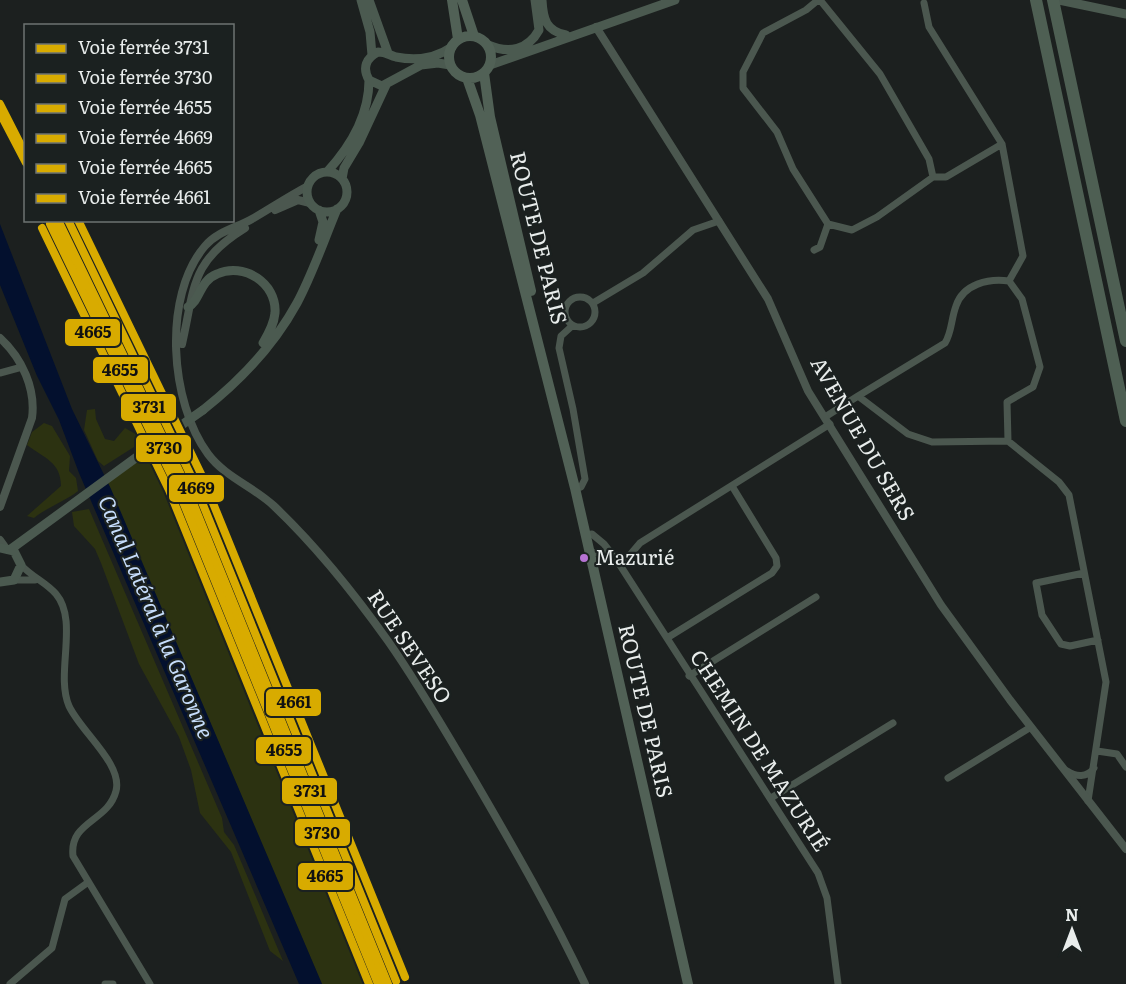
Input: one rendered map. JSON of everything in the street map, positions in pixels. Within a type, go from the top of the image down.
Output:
[{"type":"highway","points":[[1036,0],[1126,422]]},
{"type":"highway","points":[[1053,0],[1126,341]]},
{"type":"main road","points":[[281,328],[318,241],[323,222],[319,210],[310,202],[308,186],[315,176],[327,172],[354,136],[368,93],[369,80],[366,65],[372,55],[370,32],[361,0]]},
{"type":"main road","points":[[369,0],[391,55],[399,66],[397,76]]},
{"type":"main road","points":[[452,0],[455,43],[449,56],[450,65],[456,73],[466,78],[474,78],[487,69],[543,45],[546,33],[542,0]]},
{"type":"main road","points":[[462,0],[474,36],[502,50],[515,50],[546,33],[568,36],[675,0]]},
{"type":"main road","points":[[535,0],[546,33]]},
{"type":"main road","points":[[1059,0],[1126,14]]},
{"type":"main road","points":[[372,55],[433,57],[455,43],[474,36]]},
{"type":"main road","points":[[487,69],[491,54],[488,45]]},
{"type":"main road","points":[[20,562],[4,546],[29,536],[75,499],[203,410],[241,376],[281,328],[301,295],[337,209],[346,196],[342,179],[344,168],[360,143],[386,85],[397,76],[430,63],[450,65]]},
{"type":"main road","name":"ROUTE DE PARIS","points":[[487,69],[490,117],[553,382],[565,447]]},
{"type":"main road","name":"ROUTE DE PARIS","points":[[466,78],[480,115],[565,447],[579,486],[585,535],[688,984]]},
{"type":"main road","points":[[369,80],[378,85],[386,85]]},
{"type":"main road","points":[[327,172],[342,179]]},
{"type":"main road","points":[[319,210],[330,212],[337,209]]},
{"type":"main road","points":[[188,307],[193,305],[207,280],[224,271],[244,271],[262,281],[268,288],[275,305],[273,321],[241,376]]},
{"type":"main road","points":[[0,582],[14,580],[29,536]]},
{"type":"street","points":[[933,177],[929,159],[880,74],[819,0],[806,10],[763,33],[743,72],[743,88],[777,132],[793,169],[828,224],[852,230],[877,217],[933,177],[946,177],[1002,144]]},
{"type":"street","points":[[924,3],[929,27],[1002,144],[1023,256],[1009,281]]},
{"type":"street","name":"AVENUE DU SERS","points":[[596,27],[768,298],[808,391],[941,605],[1061,767],[1126,849]]},
{"type":"street","name":"RUE SEVESO","points":[[308,186],[255,217],[221,232],[201,251],[189,272],[181,299],[177,325],[182,400],[207,454],[225,472],[276,508],[346,586],[389,643],[495,816],[546,905],[585,984]]},
{"type":"street","name":"RUE SEVESO","points":[[178,359],[188,307],[201,267],[221,243],[289,202],[298,200],[310,202]]},
{"type":"street","points":[[592,303],[643,273],[693,230],[719,221]]},
{"type":"street","points":[[814,250],[820,247],[828,224]]},
{"type":"street","points":[[618,562],[629,556],[640,543],[732,486],[828,421],[858,396],[945,343],[950,336],[956,305],[966,291],[993,278],[1009,281],[1022,298],[1040,367],[1033,387],[1007,402],[1008,441]]},
{"type":"street","points":[[572,326],[565,315],[569,302],[584,297],[592,303],[595,313],[592,322],[584,327],[572,326],[561,336],[558,348],[573,409],[579,486]]},
{"type":"street","points":[[0,338],[22,367],[34,402],[32,418],[0,507]]},
{"type":"street","points":[[0,373],[22,367]]},
{"type":"street","points":[[858,396],[908,434],[932,442],[1008,441],[1059,482],[1069,495],[1106,682],[1088,801]]},
{"type":"street","points":[[667,638],[772,573],[777,566],[776,558],[732,486]]},
{"type":"street","name":"CHEMIN DE MAZURIÉ","points":[[585,535],[594,535],[618,562],[689,676],[809,856],[823,885],[829,908],[838,984]]},
{"type":"street","points":[[589,552],[610,552]]},
{"type":"street","points":[[20,562],[35,580],[57,595],[62,604],[66,624],[64,678],[67,700],[76,721],[112,764],[116,777],[116,790],[108,808],[73,839],[73,856],[87,883],[150,984]]},
{"type":"street","points":[[1084,573],[1036,583],[1042,615],[1061,644],[1070,646],[1098,640]]},
{"type":"street","points":[[14,580],[35,580]]},
{"type":"street","points":[[689,676],[816,597]]},
{"type":"street","points":[[771,798],[893,723]]},
{"type":"street","points":[[948,778],[1031,727]]},
{"type":"street","points":[[1097,751],[1117,754],[1126,766]]},
{"type":"street","points":[[1061,767],[1068,773],[1080,776],[1089,774],[1095,766]]},
{"type":"street","points":[[10,984],[52,948],[65,899],[87,883]]},
{"type":"street","points":[[105,984],[113,984]]},
{"type":"green space","points":[[95,409],[96,419],[105,439],[114,441],[125,428],[139,436],[134,447],[104,466],[98,461],[84,430],[87,410]]},
{"type":"green space","points":[[44,423],[52,426],[70,456],[69,471],[76,478],[78,491],[34,518],[27,516],[61,486],[55,466],[27,445],[32,432]]},
{"type":"green space","points":[[159,441],[378,984],[322,984],[106,479]]},
{"type":"green space","points":[[89,509],[222,818],[224,832],[234,845],[283,961],[270,951],[231,852],[200,813],[191,770],[179,737],[139,664],[95,549],[74,526],[72,512]]},
{"type":"water","name":"Canal Latéral à la Garonne","points":[[0,224],[72,409],[111,489],[322,984],[299,984],[79,473],[59,420],[37,376],[0,285]]},
{"type":"rail line","name":"3731","points":[[0,104],[24,151]]},
{"type":"rail line","name":"3730","points":[[0,113],[24,159]]},
{"type":"rail line","name":"3730","points":[[55,222],[187,497],[383,984]]},
{"type":"rail line","name":"3731","points":[[59,222],[185,483],[388,984]]},
{"type":"rail line","name":"4669","points":[[69,222],[193,480],[396,981]]},
{"type":"rail line","name":"4661","points":[[79,222],[202,476],[405,977]]},
{"type":"rail line","name":"4655","points":[[50,224],[177,487],[378,984]]},
{"type":"rail line","name":"4665","points":[[42,228],[169,490],[369,984]]},
{"type":"place","name":"Mazurié","points":[[584,558]]}]
